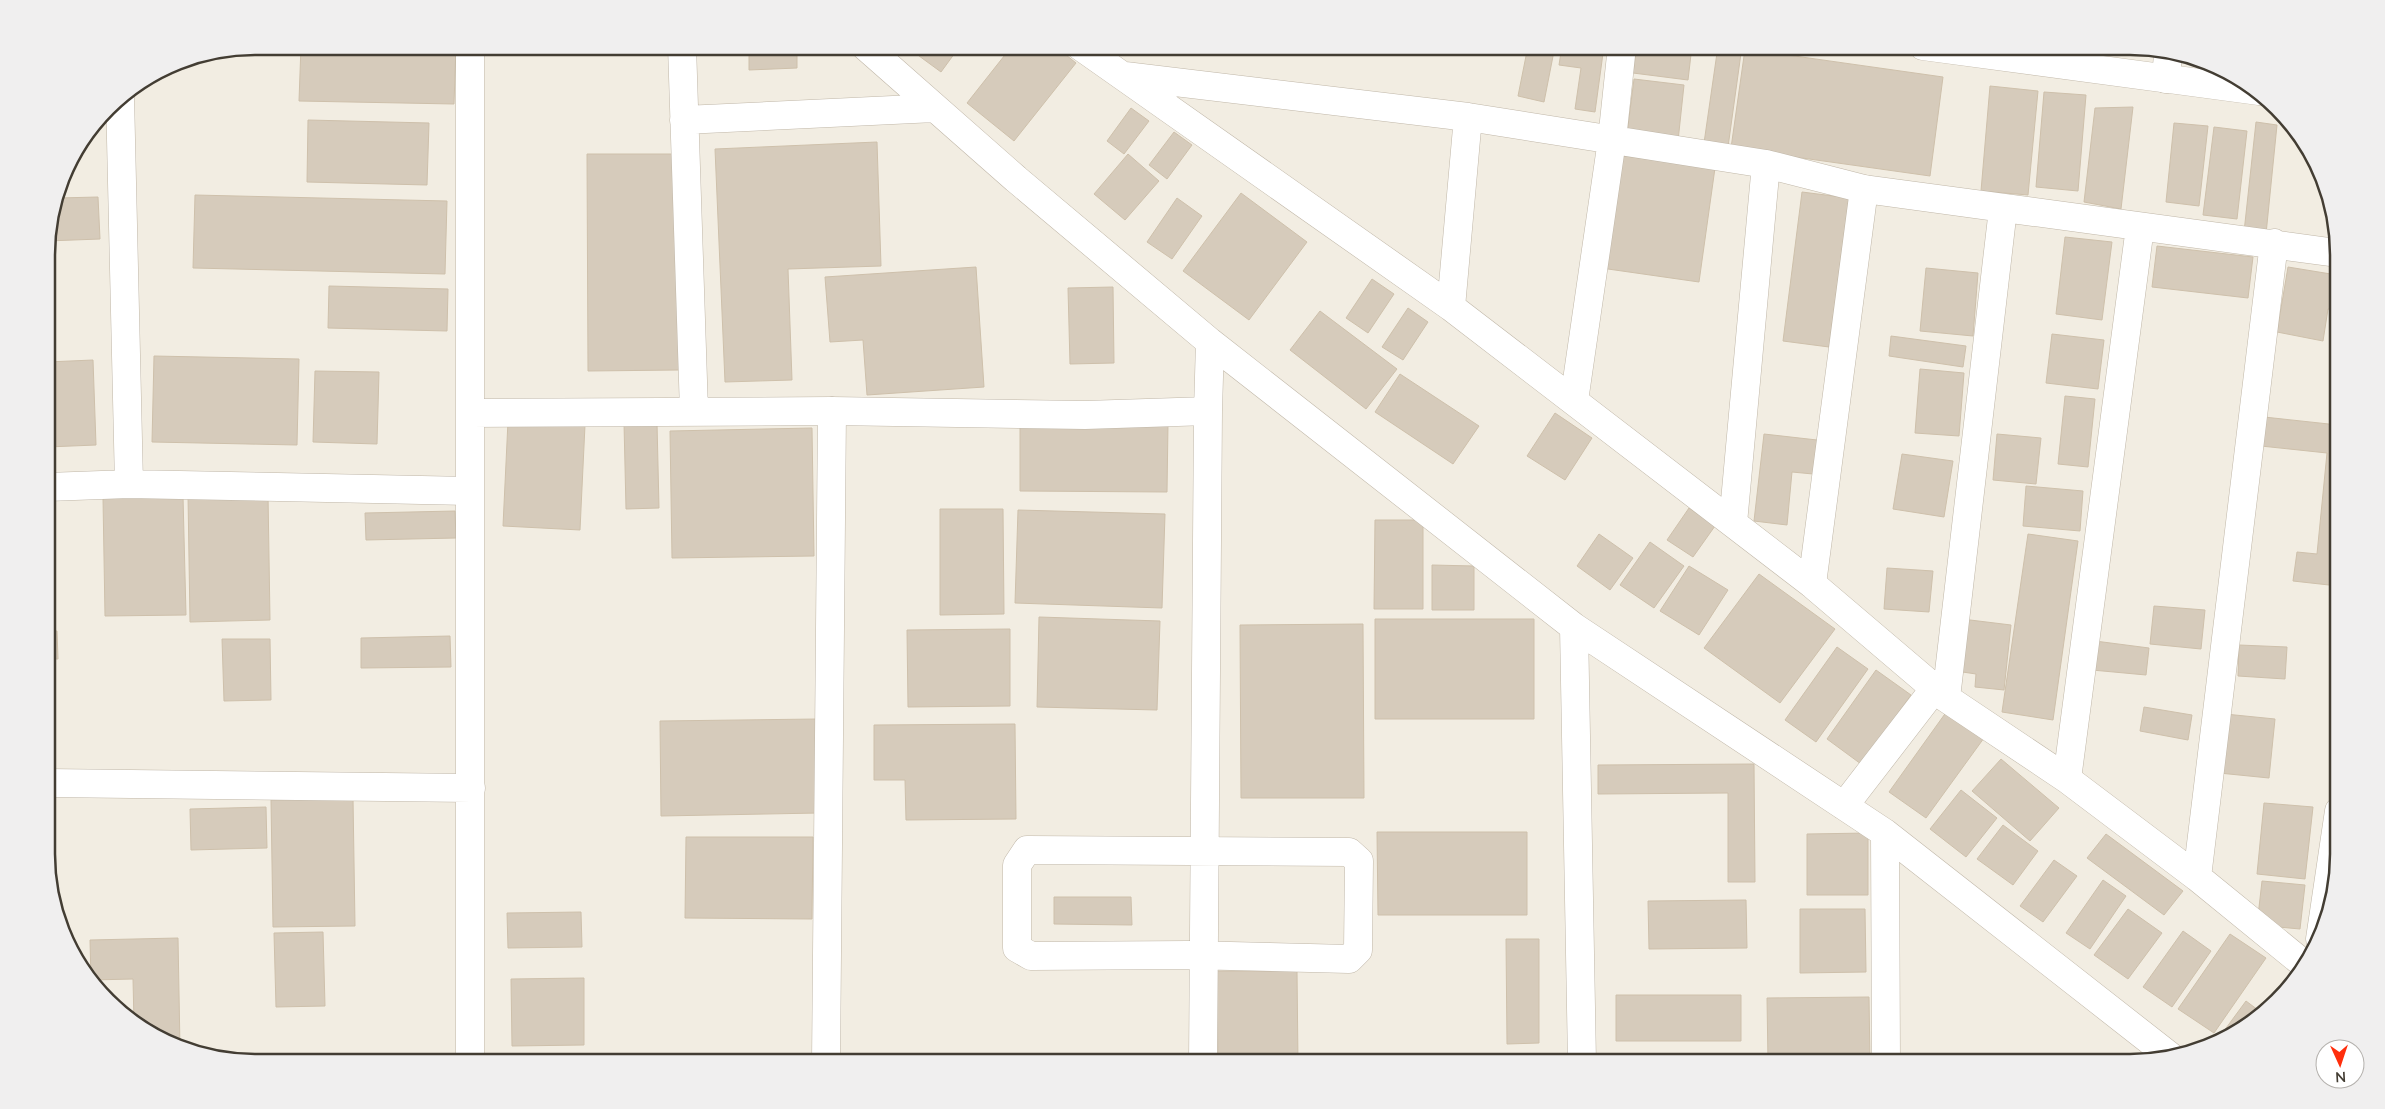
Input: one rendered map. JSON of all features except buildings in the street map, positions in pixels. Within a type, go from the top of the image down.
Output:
[{"type":"street","points":[[470,55],[470,1054]]},
{"type":"street","points":[[682,55],[694,411]]},
{"type":"street","points":[[875,55],[1016,179],[1210,342],[1574,627],[1885,833],[2163,1051]]},
{"type":"street","points":[[1093,55],[1451,307],[1812,584],[1940,693],[2067,779],[2197,877],[2299,960]]},
{"type":"street","points":[[1574,401],[1612,140],[1621,55]]},
{"type":"street","points":[[2033,55],[2167,66],[2235,85]]},
{"type":"street","points":[[1121,75],[1468,117],[1766,164],[1864,190],[2330,252]]},
{"type":"street","points":[[120,108],[129,484]]},
{"type":"street","points":[[684,120],[936,108]]},
{"type":"street","points":[[1451,307],[1468,117]]},
{"type":"street","points":[[1733,523],[1766,164]]},
{"type":"street","points":[[1812,584],[1864,190]]},
{"type":"street","points":[[1844,806],[1940,693],[2003,209]]},
{"type":"street","points":[[2067,779],[2140,227]]},
{"type":"street","points":[[2197,877],[2274,244]]},
{"type":"street","points":[[1202,1054],[1210,342]]},
{"type":"street","points":[[471,413],[832,411],[1085,415],[1208,411]]},
{"type":"street","points":[[826,1054],[832,411]]},
{"type":"street","points":[[55,487],[129,484],[469,490]]},
{"type":"street","points":[[1574,627],[1582,1054]]},
{"type":"street","points":[[55,783],[470,788]]},
{"type":"street","points":[[1885,833],[1886,1054]]},
{"type":"street","points":[[1027,850],[1349,852],[1359,861],[1358,950],[1349,959],[1203,956],[1031,956],[1017,948],[1017,866],[1027,850]]}]
